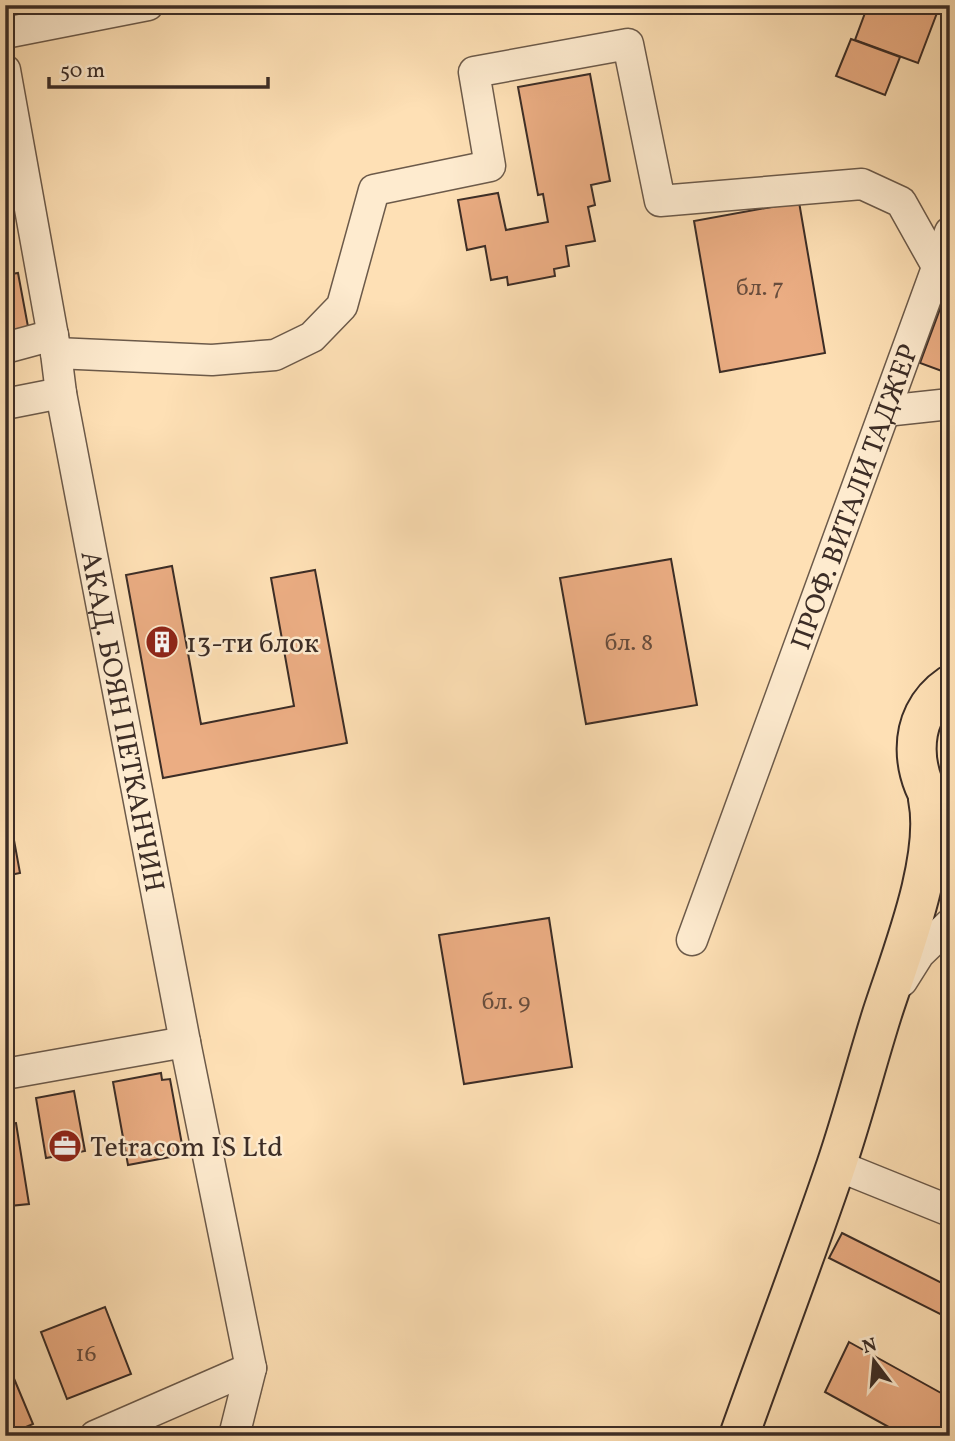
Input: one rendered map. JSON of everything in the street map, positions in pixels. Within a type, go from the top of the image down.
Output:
[{"type":"main road","points":[[739,1436],[836,1165],[904,949],[924,872],[932,834],[932,818],[939,811],[920,780],[916,758],[917,736],[927,711],[948,685]]},
{"type":"main road","points":[[904,949],[936,890],[950,874]]},
{"type":"street","points":[[5,33],[148,5]]},
{"type":"street","points":[[5,348],[55,344],[212,360],[275,355],[312,337],[342,306],[374,190],[490,166],[474,72],[628,44],[660,201],[862,184],[901,202],[938,268]]},
{"type":"street","name":"АКАД. БОЯН ПЕТКАНЧИН","points":[[5,70],[55,344],[61,393],[185,1042],[251,1368]]},
{"type":"street","name":"ПРОФ. ВИТАЛИ ТАДЖЕР","points":[[692,940],[950,232]]},
{"type":"street","points":[[5,404],[61,393]]},
{"type":"street","points":[[886,411],[950,404]]},
{"type":"street","points":[[882,1014],[919,954],[947,930]]},
{"type":"street","points":[[5,1074],[185,1042]]},
{"type":"street","points":[[836,1165],[950,1211]]},
{"type":"street","points":[[95,1436],[251,1368]]},
{"type":"street","points":[[234,1436],[251,1368]]},
{"type":"building","points":[[868,5],[940,5],[918,63],[855,40]]},
{"type":"building","points":[[851,39],[900,57],[885,95],[836,76]]},
{"type":"building","points":[[590,74],[610,181],[591,185],[595,205],[588,207],[595,241],[566,246],[569,266],[554,269],[555,276],[508,285],[507,277],[491,280],[485,246],[467,250],[458,200],[498,193],[506,230],[548,222],[543,194],[538,195],[518,87]]},
{"type":"building","points":[[799,202],[825,353],[720,372],[694,221]]},
{"type":"building","points":[[18,273],[29,332],[5,337],[5,275]]},
{"type":"building","points":[[950,282],[950,374],[920,363]]},
{"type":"building","points":[[671,559],[697,705],[586,724],[560,578]]},
{"type":"building","name":"13-ти блок","points":[[172,566],[201,724],[294,706],[271,578],[315,570],[347,743],[163,778],[126,575]]},
{"type":"building","points":[[5,791],[20,873],[5,876]]},
{"type":"building","points":[[549,918],[572,1067],[464,1084],[439,935]]},
{"type":"building","points":[[161,1073],[162,1080],[170,1079],[183,1150],[175,1151],[176,1156],[128,1165],[113,1082]]},
{"type":"building","points":[[74,1091],[85,1151],[46,1158],[36,1098]]},
{"type":"building","points":[[16,1123],[29,1204],[10,1206],[11,1217],[5,1218],[5,1124]]},
{"type":"building","points":[[842,1233],[950,1287],[950,1309],[946,1317],[829,1258]]},
{"type":"building","points":[[105,1307],[131,1374],[67,1399],[41,1332]]},
{"type":"building","points":[[849,1342],[950,1398],[950,1436],[905,1436],[825,1392]]},
{"type":"building","points":[[5,1357],[33,1424],[5,1436]]},
{"type":"place","name":"13-ти блок","points":[[162,642]]},
{"type":"place","name":"Tetracom IS Ltd","points":[[65,1146]]}]
